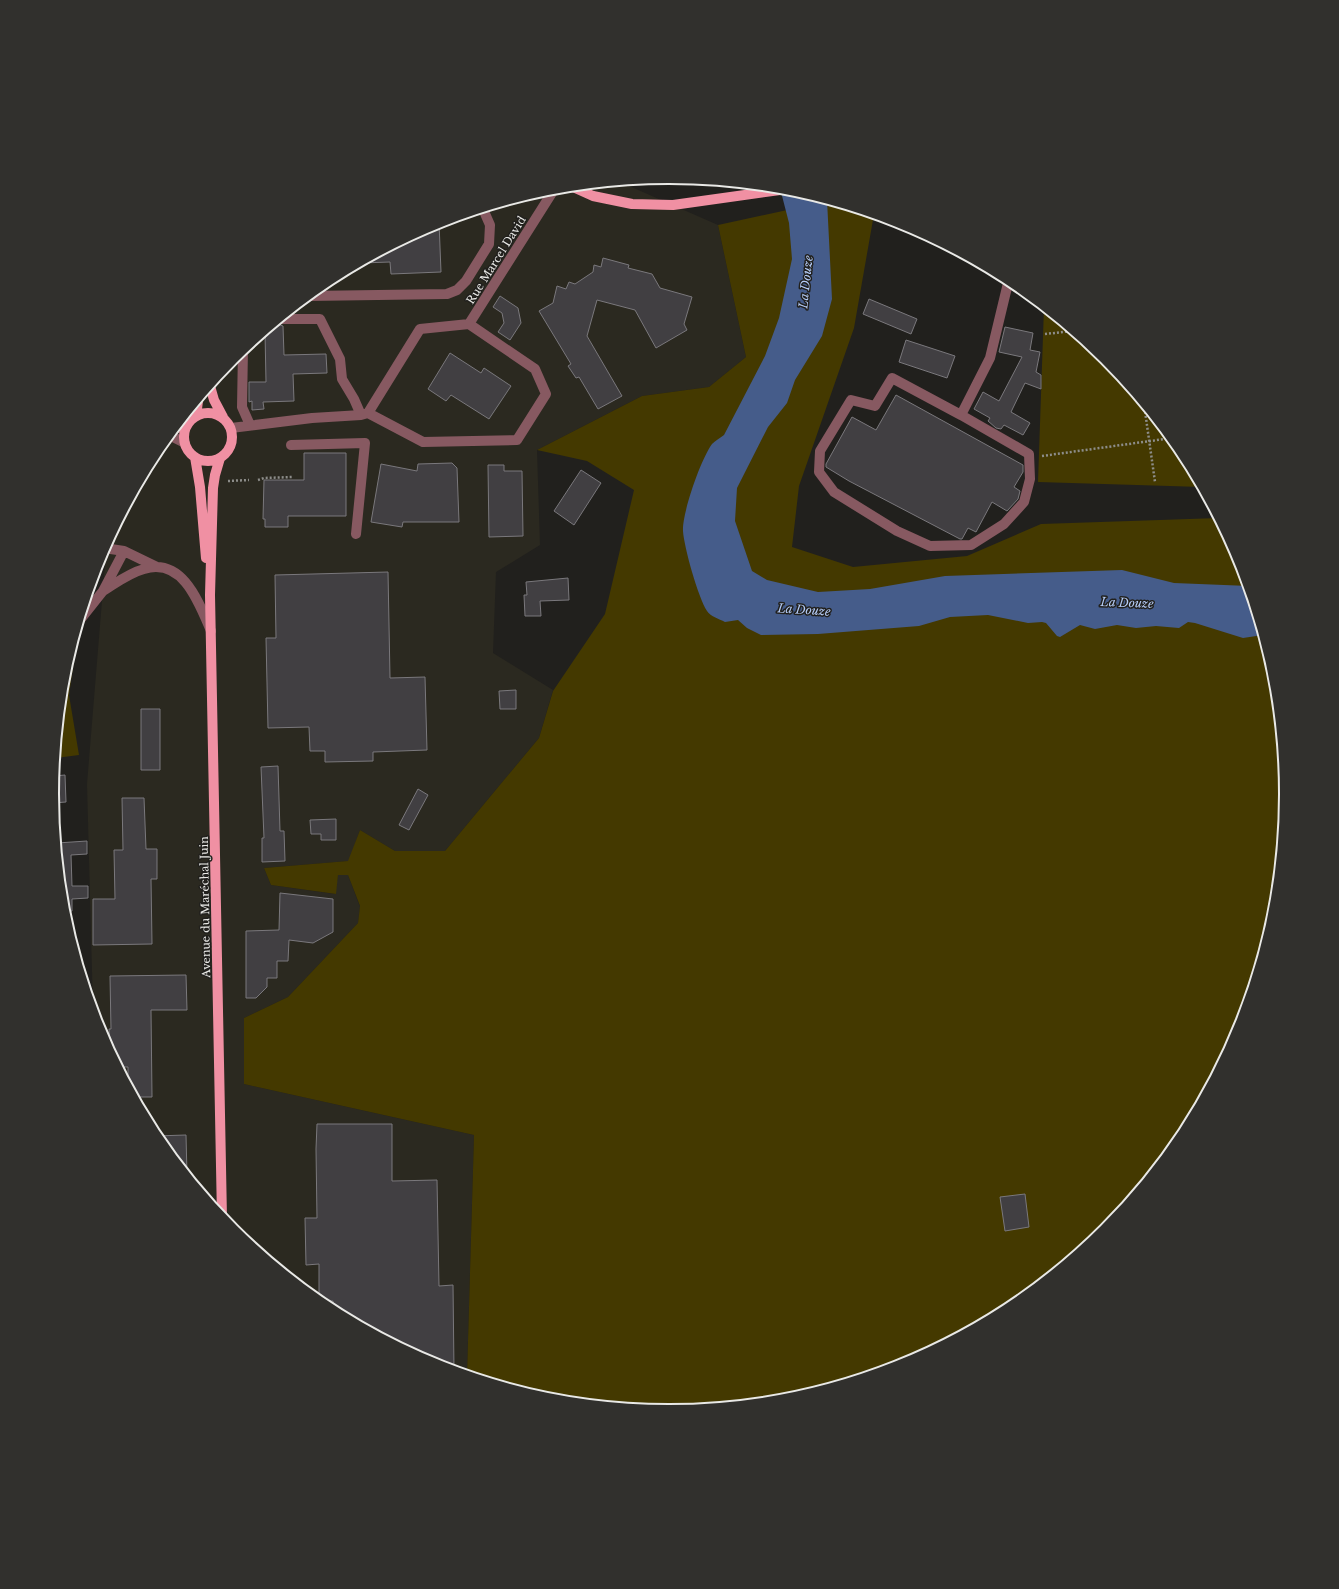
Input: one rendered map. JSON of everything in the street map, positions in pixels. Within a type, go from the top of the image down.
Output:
[{"type":"main road","points":[[582,190],[593,196],[632,204],[672,205],[765,192]]},
{"type":"main road","points":[[212,391],[214,400],[223,417],[231,428],[232,442],[230,449],[220,458],[207,461],[195,457],[187,448],[185,443],[184,432],[186,426],[196,416],[203,413],[210,413],[223,417]]},
{"type":"main road","points":[[196,416],[197,409]]},
{"type":"main road","name":"Avenue du Maréchal Juin","points":[[195,457],[200,487],[210,595]]},
{"type":"main road","name":"Avenue du Maréchal Juin","points":[[220,458],[213,488],[210,595],[222,1209]]},
{"type":"street","name":"Rue Marcel David","points":[[469,324],[550,196]]},
{"type":"street","points":[[318,296],[447,294],[457,290],[466,281],[489,244],[490,225],[485,213]]},
{"type":"street","points":[[962,415],[990,358],[1007,286]]},
{"type":"street","points":[[287,319],[320,319],[340,359],[342,379],[365,414],[423,442],[517,440],[546,394],[535,369],[469,324],[420,329],[365,414]]},
{"type":"street","points":[[244,358],[242,407],[250,425]]},
{"type":"street","points":[[892,378],[962,415],[1029,454],[1030,479],[1024,502],[1004,524],[971,545],[930,546],[904,534],[834,492],[819,472],[820,451],[851,400],[875,406],[892,378]]},
{"type":"street","points":[[231,428],[312,418],[365,414]]},
{"type":"street","points":[[174,438],[185,443]]},
{"type":"street","points":[[291,445],[365,443],[356,534]]},
{"type":"street","points":[[111,549],[124,551],[158,567],[173,572],[191,589],[199,603],[211,632]]},
{"type":"street","points":[[87,611],[103,591],[124,551]]},
{"type":"street","points":[[103,591],[126,577],[144,569],[158,567]]},
{"type":"path","points":[[1045,334],[1067,332]]},
{"type":"path","points":[[1145,412],[1155,482]]},
{"type":"path","points":[[1042,456],[1165,439]]},
{"type":"path","points":[[258,480],[264,478],[293,477]]},
{"type":"path","points":[[228,481],[249,480]]},
{"type":"shaded area","points":[[627,185],[718,225],[746,357],[709,387],[642,396],[537,450],[540,545],[496,572],[493,653],[553,690],[539,738],[445,851],[395,851],[360,830],[349,861],[264,868],[271,885],[335,894],[338,875],[348,875],[360,907],[358,923],[288,997],[244,1018],[244,1084],[474,1135],[467,1371],[436,1359],[399,1342],[330,1302],[298,1279],[238,1226],[185,1166],[162,1134],[122,1065],[105,1028],[93,995],[87,784],[105,560],[122,524],[141,489],[162,455],[185,423],[238,363],[267,336],[298,310],[330,287],[399,247],[436,230],[473,216],[511,205],[590,189]]},
{"type":"shaded area","points":[[820,203],[873,219],[854,328],[799,486],[792,547],[853,567],[967,556],[1041,524],[1214,518],[1234,561],[1248,598],[1268,675],[1275,715],[1279,755],[1279,834],[1275,874],[1259,953],[1248,991],[1234,1028],[1217,1065],[1177,1134],[1154,1166],[1101,1226],[1072,1253],[1041,1279],[1009,1302],[975,1323],[940,1342],[903,1359],[866,1373],[789,1393],[749,1400],[709,1404],[630,1404],[590,1400],[550,1393],[511,1384],[467,1371],[474,1135],[244,1084],[244,1018],[288,997],[358,923],[360,906],[348,875],[338,875],[336,894],[271,885],[264,868],[348,861],[360,830],[395,851],[445,851],[539,738],[553,691],[605,614],[634,490],[587,461],[537,450],[642,396],[709,387],[746,357],[718,225]]},
{"type":"shaded area","points":[[1044,312],[1101,363],[1128,392],[1154,423],[1177,455],[1197,487],[1038,482]]},
{"type":"shaded area","points":[[73,665],[69,695],[79,755],[60,757],[64,715]]},
{"type":"water","name":"La Douze","points":[[782,195],[827,205],[832,299],[822,336],[795,380],[787,403],[768,427],[737,488],[735,521],[752,571],[767,580],[818,592],[870,589],[945,576],[1122,570],[1174,583],[1243,586],[1259,636],[1243,638],[1188,622],[1179,628],[1156,626],[1136,628],[1117,625],[1095,629],[1080,625],[1060,637],[1057,636],[1046,623],[1028,623],[988,615],[950,617],[919,626],[818,634],[761,635],[747,628],[738,620],[725,622],[708,613],[703,604],[692,572],[686,548],[683,531],[686,512],[693,486],[703,461],[712,444],[724,435],[765,356],[779,318],[792,259],[789,223]]},
{"type":"building","points":[[439,229],[441,272],[391,274],[390,262],[370,263],[399,247]]},
{"type":"building","points":[[603,258],[629,265],[628,268],[652,274],[660,288],[692,297],[684,324],[687,330],[656,348],[635,310],[597,300],[587,336],[622,396],[598,409],[579,377],[576,378],[568,366],[571,364],[539,311],[553,303],[557,286],[566,289],[569,282],[575,284],[593,272],[594,265],[601,267]]},
{"type":"building","points":[[500,296],[518,308],[521,323],[510,340],[498,332],[504,323],[502,313],[493,307]]},
{"type":"building","points":[[869,299],[917,319],[911,334],[863,314]]},
{"type":"building","points":[[280,325],[283,326],[284,355],[326,354],[327,373],[293,374],[294,401],[263,402],[264,409],[252,410],[252,401],[249,402],[249,382],[266,382],[265,338]]},
{"type":"building","points":[[1005,327],[1033,333],[1030,350],[1040,352],[1036,372],[1041,375],[1041,389],[1025,383],[1011,412],[1030,423],[1023,435],[1004,425],[1001,429],[996,428],[988,421],[990,418],[974,409],[983,392],[999,401],[1022,357],[999,352]]},
{"type":"building","points":[[906,340],[955,356],[947,378],[899,362]]},
{"type":"building","points":[[450,353],[481,373],[484,368],[511,386],[489,419],[451,395],[446,401],[428,389]]},
{"type":"building","points":[[896,395],[1023,465],[1023,472],[1014,487],[1020,491],[1018,499],[1007,511],[992,502],[976,532],[968,528],[962,539],[960,539],[849,481],[826,467],[826,464],[852,417],[876,430]]},
{"type":"building","points":[[304,453],[346,453],[346,516],[288,516],[288,527],[265,527],[265,519],[263,519],[264,480],[304,480]]},
{"type":"building","points":[[452,463],[457,468],[459,522],[403,522],[402,527],[371,522],[381,464],[417,471],[418,464]]},
{"type":"building","points":[[488,465],[504,465],[504,471],[522,471],[523,536],[489,537]]},
{"type":"building","points":[[581,470],[601,483],[574,525],[554,511]]},
{"type":"building","points":[[388,572],[390,678],[425,677],[427,750],[373,752],[373,761],[325,762],[325,751],[310,751],[309,727],[268,728],[266,638],[276,638],[275,575]]},
{"type":"building","points":[[568,578],[569,600],[540,601],[541,616],[525,616],[524,595],[527,595],[526,582]]},
{"type":"building","points":[[516,690],[516,709],[500,709],[499,691]]},
{"type":"building","points":[[141,709],[160,709],[160,770],[141,770]]},
{"type":"building","points":[[278,766],[280,831],[284,831],[285,861],[262,862],[262,838],[264,838],[261,767]]},
{"type":"building","points":[[65,775],[66,802],[59,803],[59,776]]},
{"type":"building","points":[[418,789],[428,795],[409,830],[399,825]]},
{"type":"building","points":[[122,798],[144,798],[146,849],[157,849],[157,879],[151,879],[152,944],[93,945],[93,899],[115,899],[114,850],[123,850]]},
{"type":"building","points":[[336,819],[336,840],[321,840],[321,834],[311,834],[310,820]]},
{"type":"building","points":[[87,841],[87,854],[71,855],[72,886],[88,886],[88,898],[72,899],[72,911],[71,911],[64,874],[61,843]]},
{"type":"building","points":[[280,893],[333,899],[333,932],[313,943],[289,940],[288,961],[277,961],[277,978],[267,978],[267,987],[256,998],[246,998],[246,931],[279,930]]},
{"type":"building","points":[[186,975],[187,1010],[151,1010],[152,1097],[139,1097],[128,1076],[128,1067],[123,1067],[109,1038],[109,1029],[111,1029],[110,976]]},
{"type":"building","points":[[317,1124],[392,1124],[392,1181],[437,1180],[439,1286],[453,1285],[454,1366],[399,1342],[364,1323],[333,1304],[333,1301],[329,1301],[319,1294],[319,1264],[306,1265],[305,1218],[317,1218]]},
{"type":"building","points":[[186,1135],[187,1168],[185,1166],[163,1136]]},
{"type":"building","points":[[1025,1194],[1029,1227],[1005,1231],[1000,1197]]}]
